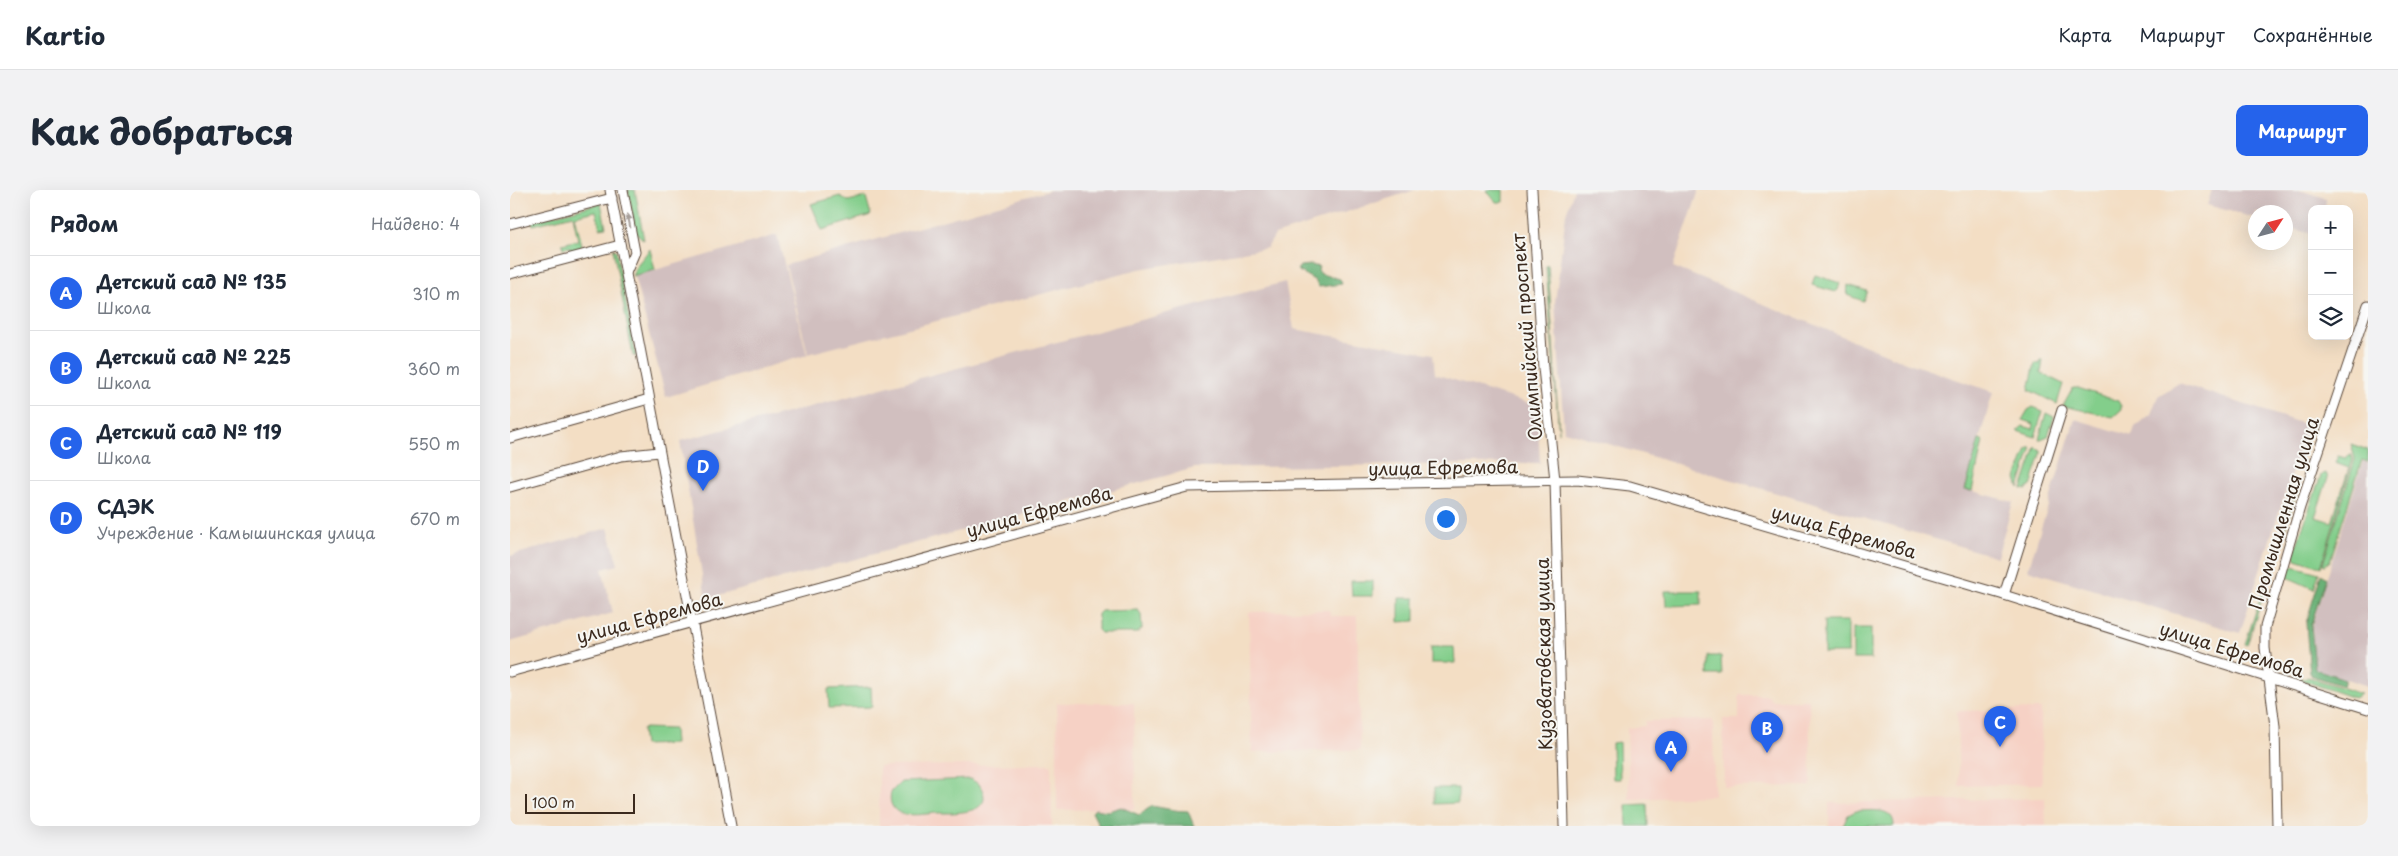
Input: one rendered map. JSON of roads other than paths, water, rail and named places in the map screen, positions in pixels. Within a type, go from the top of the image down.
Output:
[{"type":"street","points":[[623,190],[635,252],[625,273]]},
{"type":"street","name":"Олимпийский проспект","points":[[1532,190],[1544,368],[1555,480]]},
{"type":"street","points":[[510,224],[611,194],[732,826]]},
{"type":"street","points":[[510,274],[620,244]]},
{"type":"street","name":"Промышленная улица","points":[[2277,826],[2275,726],[2265,627],[2270,605],[2326,429],[2368,305]]},
{"type":"street","points":[[510,438],[649,399]]},
{"type":"street","points":[[2004,595],[2062,410]]},
{"type":"street","points":[[510,487],[621,456],[659,452]]},
{"type":"street","name":"улица Ефремова","points":[[510,672],[1187,487],[1555,480],[1604,482],[1630,486],[2004,595],[2368,709]]},
{"type":"street","name":"Кузоватовская улица","points":[[1555,480],[1564,826]]},
{"type":"place","name":"СДЭК","points":[[703,491]]},
{"type":"place","name":"Детский сад № 119","points":[[2000,747]]},
{"type":"place","name":"Детский сад № 225","points":[[1767,753]]},
{"type":"place","name":"Детский сад № 135","points":[[1671,772]]}]
